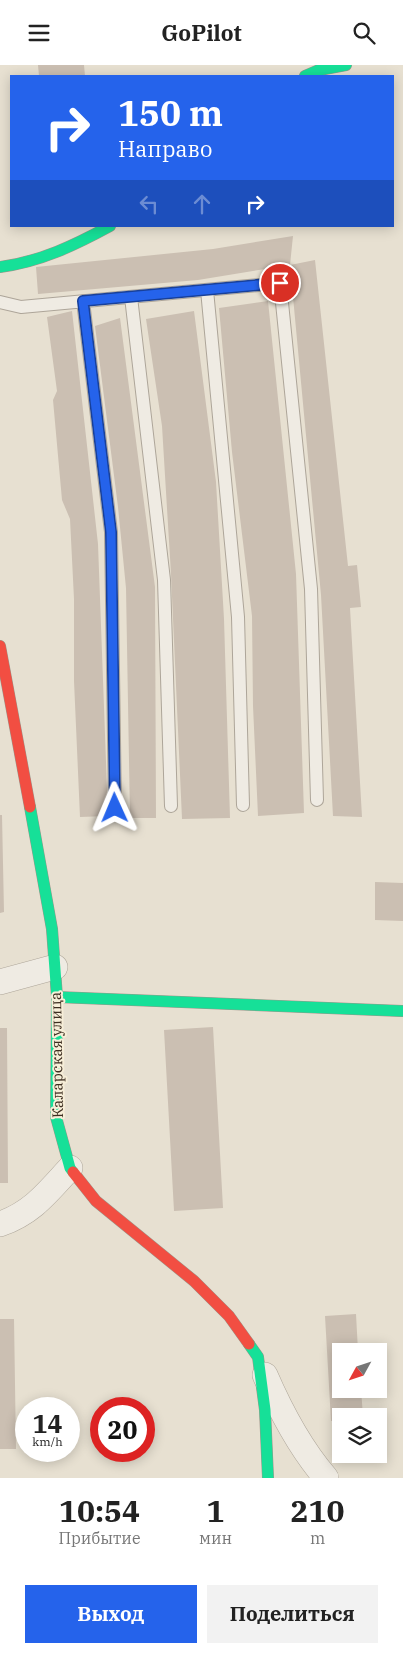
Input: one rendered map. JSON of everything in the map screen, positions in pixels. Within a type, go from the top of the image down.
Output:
[{"type":"street","points":[[307,75],[319,70],[346,65]]},
{"type":"street","points":[[0,267],[13,266],[40,259],[78,243],[108,227]]},
{"type":"street","name":"Каларская улица","points":[[0,646],[26,776],[51,920],[56,997],[56,1117],[70,1169],[96,1201],[194,1281],[229,1315],[258,1357],[265,1410],[268,1478]]},
{"type":"street","points":[[0,982],[54,967]]},
{"type":"street","points":[[56,997],[402,1011]]},
{"type":"street","points":[[0,1224],[17,1218],[40,1201],[70,1169]]},
{"type":"street","points":[[258,1357],[279,1408],[316,1466],[326,1478]]},
{"type":"lane","points":[[0,301],[21,307],[280,283],[311,589],[317,799]]},
{"type":"lane","points":[[208,290],[238,617],[243,805]]},
{"type":"lane","points":[[131,297],[164,580],[171,806]]},
{"type":"lane","points":[[83,301],[111,532],[115,808]]},
{"type":"building","points":[[38,65],[84,65],[85,75],[39,75]]},
{"type":"building","points":[[293,236],[290,265],[198,280],[38,294],[36,267],[213,249]]},
{"type":"building","points":[[315,260],[348,566],[357,565],[361,607],[350,608],[362,817],[333,816],[321,595],[290,265]]},
{"type":"building","points":[[268,301],[296,574],[304,813],[258,816],[253,706],[252,616],[232,452],[219,308]]},
{"type":"building","points":[[72,311],[98,544],[108,816],[80,817],[70,519],[62,500],[53,400],[57,391],[47,317]]},
{"type":"building","points":[[194,311],[216,482],[224,619],[230,818],[182,819],[162,426],[146,319]]},
{"type":"building","points":[[120,318],[155,587],[156,818],[130,818],[126,588],[118,507],[95,326]]},
{"type":"building","points":[[0,815],[2,815],[4,912],[0,913]]},
{"type":"building","points":[[375,882],[403,883],[403,921],[375,920]]},
{"type":"building","points":[[213,1027],[223,1208],[174,1211],[164,1030]]},
{"type":"building","points":[[0,1028],[7,1028],[8,1183],[0,1183]]},
{"type":"building","points":[[356,1314],[358,1343],[332,1343],[332,1398],[362,1398],[362,1408],[332,1408],[331,1421],[325,1316]]},
{"type":"building","points":[[0,1319],[14,1319],[15,1449],[0,1449]]},
{"type":"traffic: fast","points":[[307,75],[319,70],[346,65]]},
{"type":"traffic: fast","points":[[0,267],[15,265],[57,252],[108,227]]},
{"type":"traffic: fast","points":[[30,807],[52,929],[57,997],[56,1117],[70,1168],[73,1172]]},
{"type":"traffic: fast","points":[[57,997],[402,1011]]},
{"type":"traffic: fast","points":[[249,1344],[258,1357],[265,1410],[268,1478]]},
{"type":"traffic: jam","points":[[0,646],[30,807]]},
{"type":"traffic: jam","points":[[73,1172],[96,1201],[194,1281],[229,1316],[249,1344]]},
{"type":"route","points":[[115,808],[111,532],[83,301],[280,283]]}]
